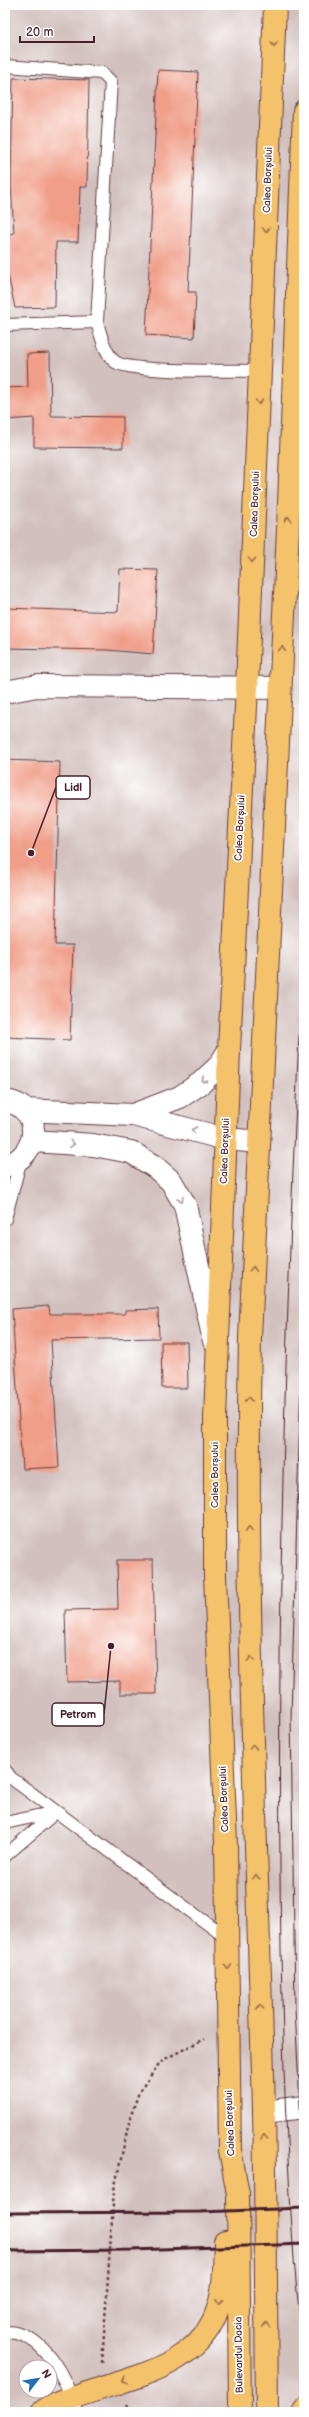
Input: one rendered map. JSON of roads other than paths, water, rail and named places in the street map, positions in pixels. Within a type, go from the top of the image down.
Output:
[{"type":"main road","name":"Calea Borșului","points":[[239,2297],[238,2194],[230,2150],[228,1939],[215,1576],[218,1356],[229,1050],[248,686],[275,5]]},
{"type":"main road","points":[[267,2412],[264,2112],[251,1698],[248,1427],[250,1338],[280,688],[304,111]]},
{"type":"main road","points":[[41,2412],[74,2405],[114,2384],[170,2364],[204,2336],[214,2321],[220,2304],[224,2264],[230,2150]]},
{"type":"main road","name":"Bulevardul Dacia","points":[[239,2297],[240,2412]]},
{"type":"main road","points":[[266,2364],[281,2412]]},
{"type":"street","points":[[5,692],[38,686],[248,686],[280,688]]},
{"type":"street","points":[[134,1115],[180,1097],[201,1083],[219,1066],[229,1050]]},
{"type":"street","points":[[14,1106],[134,1115],[226,1139],[260,1142]]},
{"type":"street","points":[[13,1162],[28,1151],[33,1141],[33,1130],[30,1119],[14,1106]]},
{"type":"street","points":[[33,1141],[93,1145],[130,1152],[155,1167],[171,1181],[185,1205],[218,1356]]},
{"type":"street","points":[[264,2112],[304,2107]]},
{"type":"lane","points":[[5,66],[102,73],[111,82],[98,322],[105,347],[115,361],[137,368],[260,371]]},
{"type":"lane","points":[[5,324],[98,322]]},
{"type":"lane","points":[[5,1219],[13,1162]]},
{"type":"lane","points":[[5,1770],[11,1778],[228,1939]]},
{"type":"lane","points":[[5,1823],[56,1812]]},
{"type":"lane","points":[[5,1856],[56,1812]]},
{"type":"lane","points":[[5,2332],[15,2332],[29,2337],[49,2356],[74,2405]]},
{"type":"tram line","points":[[304,936],[293,1170],[285,1404],[280,1638],[280,1872],[285,2101],[294,2262],[304,2346]]},
{"type":"tram line","points":[[304,1279],[291,1716],[295,2009],[304,2184]]},
{"type":"railway","points":[[5,2213],[200,2212],[304,2208]]},
{"type":"railway","points":[[5,2251],[132,2250],[304,2244]]},
{"type":"place","name":"Lidl","points":[[31,853]]},
{"type":"place","name":"Petrom","points":[[111,1646]]}]
